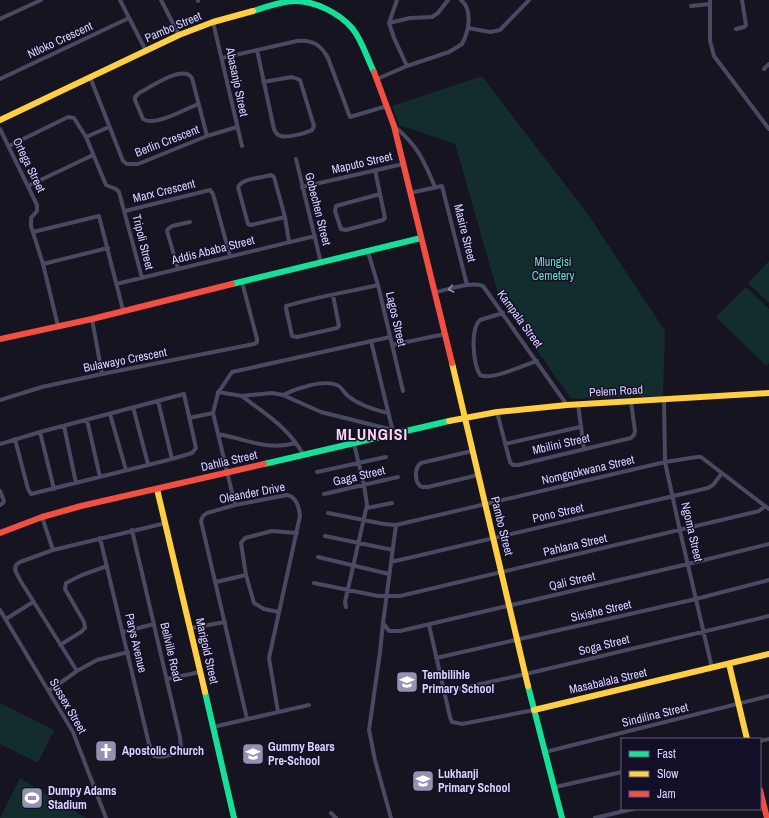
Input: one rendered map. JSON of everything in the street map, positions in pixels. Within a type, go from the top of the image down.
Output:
[{"type":"street","points":[[0,19],[41,0]]},
{"type":"street","points":[[120,0],[146,51]]},
{"type":"street","points":[[161,0],[179,35]]},
{"type":"street","points":[[397,0],[389,23],[407,66]]},
{"type":"street","points":[[389,23],[410,18],[432,16],[438,13],[448,0]]},
{"type":"street","points":[[377,79],[407,66],[457,48],[464,41],[468,28],[468,8],[461,0]]},
{"type":"street","points":[[468,28],[490,32],[500,30],[529,0]]},
{"type":"street","points":[[736,29],[746,25],[742,0]]},
{"type":"street","name":"Pambo Street","points":[[0,120],[179,35],[214,22],[283,3],[305,2],[323,7],[337,14],[352,28],[358,37],[377,79],[394,126],[534,710],[556,788],[562,818]]},
{"type":"street","points":[[691,6],[710,2],[710,41],[714,56],[769,129]]},
{"type":"street","name":"Ntloko Crescent","points":[[0,79],[129,18]]},
{"type":"street","name":"Abasanjo Street","points":[[214,22],[242,146]]},
{"type":"street","points":[[222,58],[297,41],[314,42],[324,50],[328,58],[350,117],[387,106]]},
{"type":"street","points":[[257,50],[274,130],[276,133],[285,137],[312,130],[314,126],[300,80],[292,76],[264,82]]},
{"type":"street","points":[[764,69],[769,64]]},
{"type":"street","points":[[198,104],[157,121],[148,122],[143,119],[135,97],[139,93],[175,75],[185,73],[190,75],[207,136]]},
{"type":"street","name":"Berlin Crescent","points":[[90,78],[123,161],[129,165],[138,164],[207,136],[237,127]]},
{"type":"street","name":"Tripoli Street","points":[[9,146],[70,116],[76,120],[86,137],[106,185],[119,191],[142,278]]},
{"type":"street","points":[[394,126],[415,146],[424,161],[435,188],[410,193]]},
{"type":"street","points":[[86,137],[109,127]]},
{"type":"street","name":"Ortega Street","points":[[0,129],[28,186],[37,209],[31,221],[33,232]]},
{"type":"street","points":[[28,186],[93,155]]},
{"type":"street","name":"Gobechen Street","points":[[296,159],[321,263]]},
{"type":"street","name":"Maputo Street","points":[[302,187],[403,164]]},
{"type":"street","points":[[375,170],[386,216],[385,219],[346,230],[341,229],[335,212],[336,206],[380,194]]},
{"type":"street","points":[[285,217],[250,225],[248,224],[238,188],[239,185],[243,182],[273,176],[285,217],[289,242]]},
{"type":"street","name":"Masire Street","points":[[435,188],[442,186],[467,285]]},
{"type":"street","name":"Marx Crescent","points":[[125,211],[210,190],[213,194],[230,256]]},
{"type":"street","points":[[58,326],[43,264],[33,232],[98,216],[100,217],[123,310]]},
{"type":"street","points":[[178,269],[167,232],[172,226],[190,222]]},
{"type":"street","name":"Addis Ababa Street","points":[[116,284],[315,236]]},
{"type":"street","points":[[0,339],[92,319],[123,310],[421,238]]},
{"type":"street","points":[[43,264],[108,248]]},
{"type":"street","name":"Lagos Street","points":[[368,252],[378,285],[403,391]]},
{"type":"street","name":"Bulawayo Crescent","points":[[0,400],[42,387],[254,344],[257,342],[257,338],[242,282]]},
{"type":"street","name":"Kampala Street","points":[[435,292],[467,285],[478,284],[483,286],[568,405]]},
{"type":"street","points":[[333,294],[338,327],[336,330],[297,337],[292,336],[286,306],[333,294],[378,285]]},
{"type":"street","points":[[503,314],[480,320],[475,328],[474,340],[476,363],[480,375],[487,376],[504,373],[537,361]]},
{"type":"street","points":[[92,319],[102,374]]},
{"type":"street","points":[[392,345],[445,334]]},
{"type":"street","points":[[235,505],[213,413],[218,392],[234,371],[390,337]]},
{"type":"street","points":[[371,341],[393,432]]},
{"type":"street","points":[[282,395],[302,387],[334,384],[339,386],[356,402],[388,413]]},
{"type":"street","points":[[218,392],[242,396],[272,394],[282,395],[321,412],[393,432]]},
{"type":"street","name":"Pelem Road","points":[[464,418],[497,412],[578,404],[769,393]]},
{"type":"street","points":[[0,444],[15,439],[40,432],[184,394],[196,448],[192,453],[172,459],[33,494],[30,493],[15,439]]},
{"type":"street","points":[[242,396],[284,428],[304,456]]},
{"type":"street","name":"Ngoma Street","points":[[664,400],[666,462],[672,497],[712,668]]},
{"type":"street","points":[[158,401],[172,459]]},
{"type":"street","name":"Mbilini Street","points":[[497,412],[510,462],[513,465],[518,465],[633,437],[635,431],[631,402]]},
{"type":"street","points":[[578,404],[584,449]]},
{"type":"street","points":[[133,407],[148,464]]},
{"type":"street","points":[[189,418],[213,413]]},
{"type":"street","points":[[110,414],[126,470]]},
{"type":"street","name":"Dahlia Street","points":[[0,533],[81,506],[304,456],[354,444],[393,432],[464,418]]},
{"type":"street","points":[[87,420],[100,477]]},
{"type":"street","points":[[64,426],[76,483]]},
{"type":"street","points":[[505,444],[580,427]]},
{"type":"street","points":[[40,432],[54,489]]},
{"type":"street","points":[[218,434],[265,446],[284,446],[296,443]]},
{"type":"street","points":[[346,607],[353,565],[367,508],[364,485],[354,444]]},
{"type":"street","points":[[472,451],[421,463],[415,470],[418,483],[422,487],[428,487],[478,475]]},
{"type":"street","points":[[317,472],[386,457]]},
{"type":"street","name":"Nomgqokwana Street","points":[[396,525],[666,462],[699,457],[769,509]]},
{"type":"street","name":"Pono Street","points":[[391,562],[710,487],[722,473]]},
{"type":"street","name":"Gaga Street","points":[[324,494],[398,477]]},
{"type":"street","name":"Marigold Street","points":[[157,489],[191,628],[234,818]]},
{"type":"street","points":[[0,491],[4,500],[0,505]]},
{"type":"street","name":"Oleander Drive","points":[[247,719],[201,521],[207,513],[235,505],[290,495],[294,498],[299,509],[300,516],[268,662],[278,712]]},
{"type":"street","points":[[367,508],[392,503]]},
{"type":"street","name":"Pahlana Street","points":[[314,583],[348,591],[386,597],[400,596],[680,531],[760,511],[764,506]]},
{"type":"street","points":[[328,513],[364,521],[396,525],[386,597],[380,659],[369,730],[375,760],[391,818]]},
{"type":"street","points":[[42,518],[53,550]]},
{"type":"street","points":[[77,671],[17,574],[15,570],[16,565],[20,562],[53,550],[166,523]]},
{"type":"street","name":"Bellville Road","points":[[132,530],[181,744],[178,750],[171,754],[158,757],[154,756],[152,753]]},
{"type":"street","points":[[279,612],[264,608],[254,603],[246,575],[241,543],[243,540],[272,530],[297,533]]},
{"type":"street","points":[[325,536],[393,550]]},
{"type":"street","name":"Parys Avenue","points":[[100,538],[124,632],[152,753]]},
{"type":"street","name":"Qali Street","points":[[383,623],[386,629],[394,632],[769,544]]},
{"type":"street","points":[[318,557],[389,574]]},
{"type":"street","points":[[60,645],[81,632],[85,625],[65,590],[66,583],[82,575],[107,566]]},
{"type":"street","points":[[216,582],[246,575]]},
{"type":"street","name":"Sixishe Street","points":[[436,658],[696,599],[769,580]]},
{"type":"street","points":[[6,620],[34,602]]},
{"type":"street","name":"Sussex Street","points":[[0,610],[77,740],[106,818]]},
{"type":"street","name":"Soga Street","points":[[444,692],[769,616]]},
{"type":"street","points":[[191,628],[225,622]]},
{"type":"street","points":[[124,632],[154,624]]},
{"type":"street","points":[[428,625],[444,692]]},
{"type":"street","points":[[49,691],[77,671],[97,660],[128,652]]},
{"type":"street","name":"Masabalala Street","points":[[444,692],[452,722],[462,724],[534,710],[769,654]]},
{"type":"street","points":[[729,664],[747,738]]},
{"type":"street","points":[[167,679],[200,672]]},
{"type":"street","name":"Sindilina Street","points":[[546,752],[769,696]]},
{"type":"street","points":[[213,728],[310,705]]},
{"type":"street","points":[[556,788],[621,772]]},
{"type":"street","points":[[761,796],[765,818]]},
{"type":"street","points":[[595,818],[629,810]]},
{"type":"street","points":[[331,813],[336,818]]},
{"type":"green space","name":"Mlungisi Cemetery","points":[[482,76],[589,216],[665,331],[663,396],[571,399],[498,294],[455,144],[399,125],[392,106]]},
{"type":"green space","points":[[769,261],[769,303],[748,283]]},
{"type":"green space","points":[[746,287],[769,309],[769,363],[766,366],[716,317]]},
{"type":"green space","points":[[0,703],[54,730],[38,763],[0,744]]},
{"type":"green space","name":"Dumpy Adams Stadium","points":[[20,778],[86,818],[0,818]]},
{"type":"traffic: fast","points":[[253,11],[279,3],[295,1],[311,3],[334,13],[347,23],[356,33],[374,72]]},
{"type":"traffic: fast","points":[[232,284],[421,238]]},
{"type":"traffic: fast","points":[[264,464],[449,421]]},
{"type":"traffic: fast","points":[[528,686],[562,818]]},
{"type":"traffic: fast","points":[[205,692],[234,818]]},
{"type":"traffic: slow","points":[[0,120],[179,35],[213,22],[253,11]]},
{"type":"traffic: slow","points":[[452,363],[528,686]]},
{"type":"traffic: slow","points":[[449,421],[497,412],[567,405],[769,393]]},
{"type":"traffic: slow","points":[[157,489],[205,692]]},
{"type":"traffic: slow","points":[[534,710],[769,654]]},
{"type":"traffic: slow","points":[[729,664],[747,738]]},
{"type":"traffic: jam","points":[[374,72],[394,126],[452,363]]},
{"type":"traffic: jam","points":[[0,339],[92,319],[232,284]]},
{"type":"traffic: jam","points":[[0,533],[42,517],[81,506],[264,464]]},
{"type":"traffic: jam","points":[[761,794],[767,818]]},
{"type":"place","name":"Tembilihle Primary School","points":[[407,682]]},
{"type":"place","name":"Apostolic Church","points":[[106,751]]},
{"type":"place","name":"Gummy Bears Pre-School","points":[[253,754]]},
{"type":"place","name":"Lukhanji Primary School","points":[[423,781]]},
{"type":"place","name":"Dumpy Adams Stadium","points":[[32,798]]},
{"type":"district","name":"MLUNGISI","points":[[372,434]]}]
